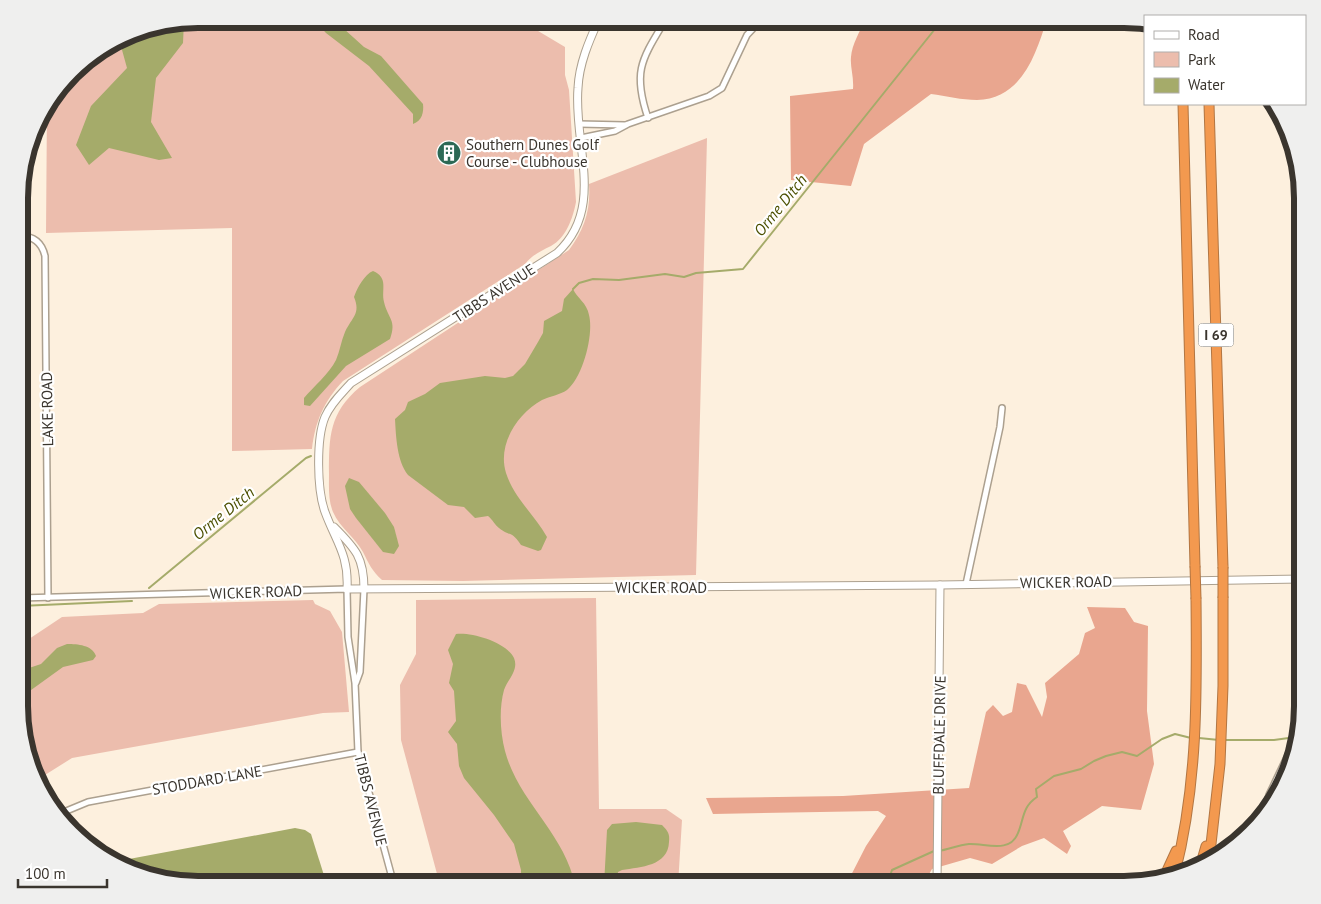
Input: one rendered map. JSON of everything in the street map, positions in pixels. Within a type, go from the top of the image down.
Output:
[{"type":"highway","name":"I 69","points":[[1176,867],[1185,830],[1193,765],[1197,709],[1196,599],[1183,105]]},
{"type":"highway","name":"I 69","points":[[1202,857],[1218,786],[1223,713],[1223,567],[1209,105]]},
{"type":"highway","points":[[1210,853],[1218,786]]},
{"type":"highway","points":[[1169,870],[1185,830]]},
{"type":"street","name":"TIBBS AVENUE","points":[[392,876],[358,752],[355,683],[348,638],[347,563],[322,502],[320,439],[325,416],[336,399],[352,384],[493,295],[565,245],[579,224],[584,204],[578,88],[581,67],[595,28]]},
{"type":"street","points":[[648,118],[640,95],[639,79],[646,53],[661,28]]},
{"type":"street","points":[[581,138],[615,131],[628,124],[709,96],[722,88],[747,36],[754,28]]},
{"type":"street","points":[[579,124],[628,124]]},
{"type":"street","name":"LAKE ROAD","points":[[28,237],[37,241],[43,248],[45,258],[48,598]]},
{"type":"street","points":[[966,584],[1000,427],[1002,408]]},
{"type":"street","name":"TIBBS AVENUE","points":[[330,524],[359,556],[364,574],[360,672],[355,683]]},
{"type":"street","name":"WICKER ROAD","points":[[28,598],[347,589],[940,585],[1293,579]]},
{"type":"street","name":"BLUFFDALE DRIVE","points":[[937,876],[940,585]]},
{"type":"street","name":"STODDARD LANE","points":[[64,812],[88,802],[358,752]]},
{"type":"street","points":[[1272,790],[1279,774]]},
{"type":"green space","points":[[197,28],[533,28],[565,47],[565,75],[569,90],[576,202],[571,221],[565,233],[551,246],[525,264],[343,381],[331,396],[322,412],[315,430],[312,449],[232,451],[232,228],[46,233],[47,118],[77,77],[103,56],[132,40],[153,33]]},
{"type":"green space","points":[[707,138],[696,575],[463,581],[382,580],[371,567],[360,547],[336,518],[330,503],[329,448],[333,426],[342,406],[360,387],[569,250],[579,235],[588,211],[589,184]]},
{"type":"green space","points":[[596,598],[599,809],[666,809],[682,820],[679,876],[438,876],[401,740],[400,685],[416,654],[416,600]]},
{"type":"green space","points":[[313,600],[315,604],[330,611],[342,632],[349,712],[323,713],[72,758],[42,777],[33,751],[28,718],[28,640],[62,617],[143,613],[159,604]]},
{"type":"shaded area","points":[[862,28],[1044,28],[1032,60],[1016,83],[1005,92],[992,98],[977,100],[931,94],[864,144],[851,186],[791,180],[790,96],[853,89],[851,61],[853,47]]},
{"type":"shaded area","points":[[1087,607],[1125,608],[1134,622],[1148,626],[1147,711],[1154,764],[1141,810],[1102,806],[1063,831],[1071,846],[1067,854],[1044,838],[1022,846],[992,864],[970,858],[932,869],[928,876],[851,876],[866,846],[886,816],[878,811],[713,814],[706,798],[843,796],[969,788],[986,712],[993,705],[1003,716],[1012,712],[1017,683],[1026,685],[1042,717],[1047,697],[1045,683],[1079,654],[1085,633],[1095,628]]},
{"type":"water","points":[[321,28],[343,28],[364,47],[381,56],[423,104],[423,113],[418,121],[413,124],[413,114],[369,66]]},
{"type":"water","points":[[184,29],[183,43],[156,78],[151,122],[172,158],[159,160],[109,148],[89,165],[76,145],[91,106],[127,68],[121,46],[153,33]]},
{"type":"water","points":[[373,271],[383,280],[384,302],[393,328],[390,339],[346,366],[310,406],[304,405],[304,398],[336,360],[345,332],[356,312],[355,293],[364,278]]},
{"type":"water","points":[[573,289],[586,307],[590,323],[586,355],[582,366],[573,384],[567,390],[542,400],[525,413],[512,430],[504,451],[506,473],[514,490],[547,537],[541,550],[538,551],[521,545],[513,535],[503,531],[488,516],[475,518],[464,507],[448,505],[408,475],[399,456],[395,419],[405,410],[408,402],[425,394],[440,383],[485,376],[505,378],[513,376],[525,364],[538,342],[543,333],[544,321],[562,311],[564,299]]},
{"type":"water","points":[[349,478],[359,482],[394,527],[399,546],[394,554],[383,552],[350,509],[345,486]]},
{"type":"water","points":[[456,634],[463,634],[488,639],[504,647],[514,658],[515,667],[504,690],[501,704],[501,728],[505,751],[511,769],[520,786],[562,850],[572,876],[521,876],[514,844],[494,815],[464,778],[459,766],[457,744],[448,732],[456,721],[454,691],[449,683],[453,664],[448,650]]},
{"type":"water","points":[[67,644],[80,645],[91,649],[96,656],[93,660],[63,667],[28,692],[28,668],[41,664],[57,648]]},
{"type":"water","points":[[636,822],[662,825],[669,835],[669,842],[664,856],[652,864],[622,870],[618,872],[617,876],[604,876],[607,830],[612,824]]},
{"type":"water","points":[[295,828],[305,830],[311,834],[324,876],[186,876],[153,871],[124,860]]},
{"type":"waterway","name":"Orme Ditch","points":[[573,289],[579,283],[593,279],[619,280],[665,274],[684,277],[696,273],[743,269],[936,28]]},
{"type":"waterway","name":"Orme Ditch","points":[[149,588],[306,458],[311,456]]},
{"type":"waterway","name":"Orme Ditch","points":[[28,606],[132,601]]},
{"type":"waterway","points":[[939,851],[969,844],[996,846],[1009,843],[1018,833],[1026,809],[1037,797],[1036,789],[1054,776],[1081,769],[1106,756],[1122,752],[1137,756],[1162,739],[1175,734],[1191,738]]},
{"type":"waterway","points":[[1199,738],[1219,740]]},
{"type":"waterway","points":[[1224,740],[1274,740],[1290,738]]},
{"type":"waterway","points":[[890,876],[892,870],[934,851]]},
{"type":"place","name":"Southern Dunes Golf Course - Clubhouse","points":[[449,153]]}]
